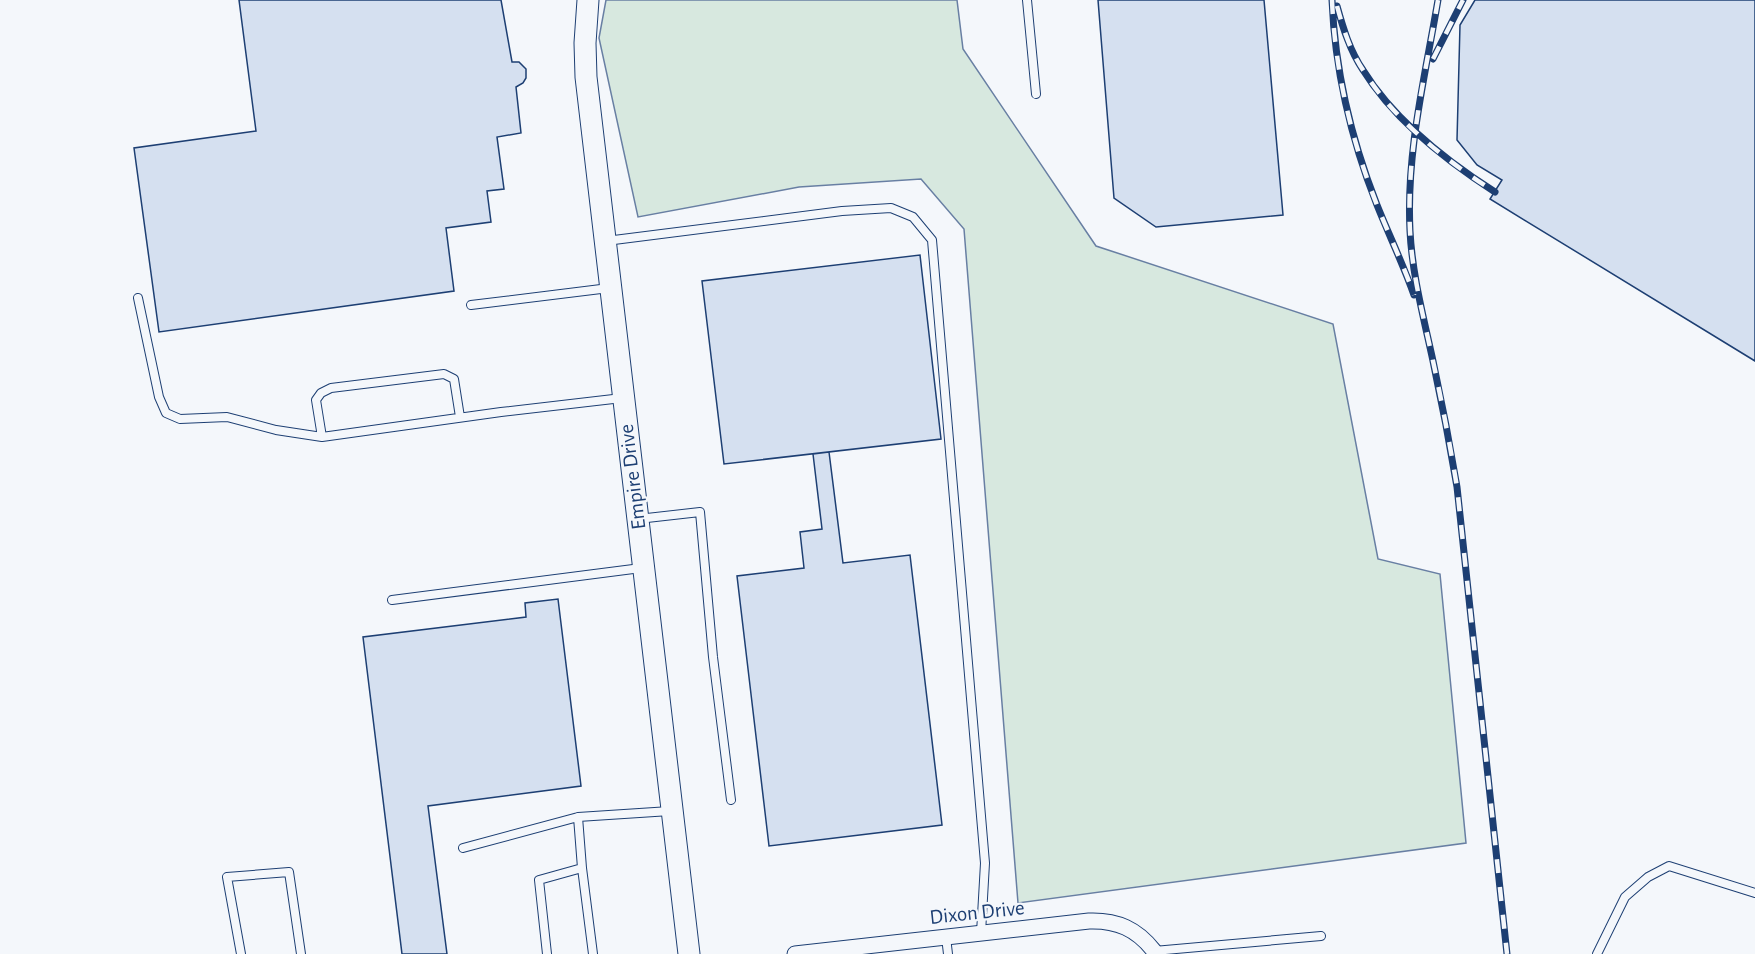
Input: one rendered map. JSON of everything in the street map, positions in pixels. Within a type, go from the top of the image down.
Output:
[{"type":"street","name":"Empire Drive","points":[[588,0],[585,43],[586,77],[636,519],[689,954]]},
{"type":"street","name":"Dixon Drive","points":[[800,954],[1107,921],[1136,932],[1154,952]]},
{"type":"lane","points":[[1027,0],[1036,94]]},
{"type":"lane","points":[[605,241],[842,211],[891,208],[914,217],[932,240],[985,863],[981,933]]},
{"type":"lane","points":[[471,305],[610,288]]},
{"type":"lane","points":[[138,298],[159,397],[166,413],[180,419],[227,417],[276,430],[322,437],[460,417],[622,398]]},
{"type":"lane","points":[[322,437],[316,400],[321,393],[331,388],[444,374],[454,379],[460,417]]},
{"type":"lane","points":[[636,519],[700,512],[713,657],[731,800]]},
{"type":"lane","points":[[392,600],[642,568]]},
{"type":"lane","points":[[464,848],[578,817],[672,811]]},
{"type":"lane","points":[[578,817],[593,954]]},
{"type":"lane","points":[[1597,954],[1625,897],[1648,877],[1669,866],[1755,893]]},
{"type":"lane","points":[[547,954],[539,880],[582,868]]},
{"type":"lane","points":[[241,954],[227,876],[289,873],[301,954]]},
{"type":"lane","points":[[1154,952],[1321,936]]},
{"type":"lane","points":[[946,937],[948,954]]},
{"type":"shaded area","points":[[606,0],[957,0],[963,49],[1096,246],[1333,324],[1378,559],[1440,574],[1466,843],[1018,903],[964,229],[921,179],[799,187],[638,217],[599,38]]},
{"type":"building","points":[[239,0],[501,0],[512,62],[519,62],[526,69],[526,78],[516,87],[521,133],[497,137],[504,189],[487,191],[491,222],[446,228],[454,291],[159,332],[134,148],[256,131]]},
{"type":"building","points":[[1098,0],[1264,0],[1283,215],[1156,227],[1114,198]]},
{"type":"building","points":[[1475,0],[1755,0],[1755,361],[1490,199],[1502,180],[1477,165],[1457,140],[1460,25]]},
{"type":"building","points":[[920,255],[941,439],[724,464],[702,281]]},
{"type":"building","points":[[829,452],[843,563],[910,555],[942,825],[769,846],[737,576],[804,568],[800,532],[822,529],[813,454]]},
{"type":"building","points":[[558,599],[581,786],[428,806],[447,954],[402,954],[363,637],[526,617],[525,603]]},
{"type":"railway","points":[[1332,0],[1337,53],[1352,130],[1377,205],[1414,295]]},
{"type":"railway","points":[[1438,0],[1414,143],[1410,202],[1411,247],[1457,487],[1507,954]]},
{"type":"railway","points":[[1433,59],[1463,0]]},
{"type":"railway","points":[[1337,6],[1354,55],[1390,106],[1439,153],[1495,192]]}]
